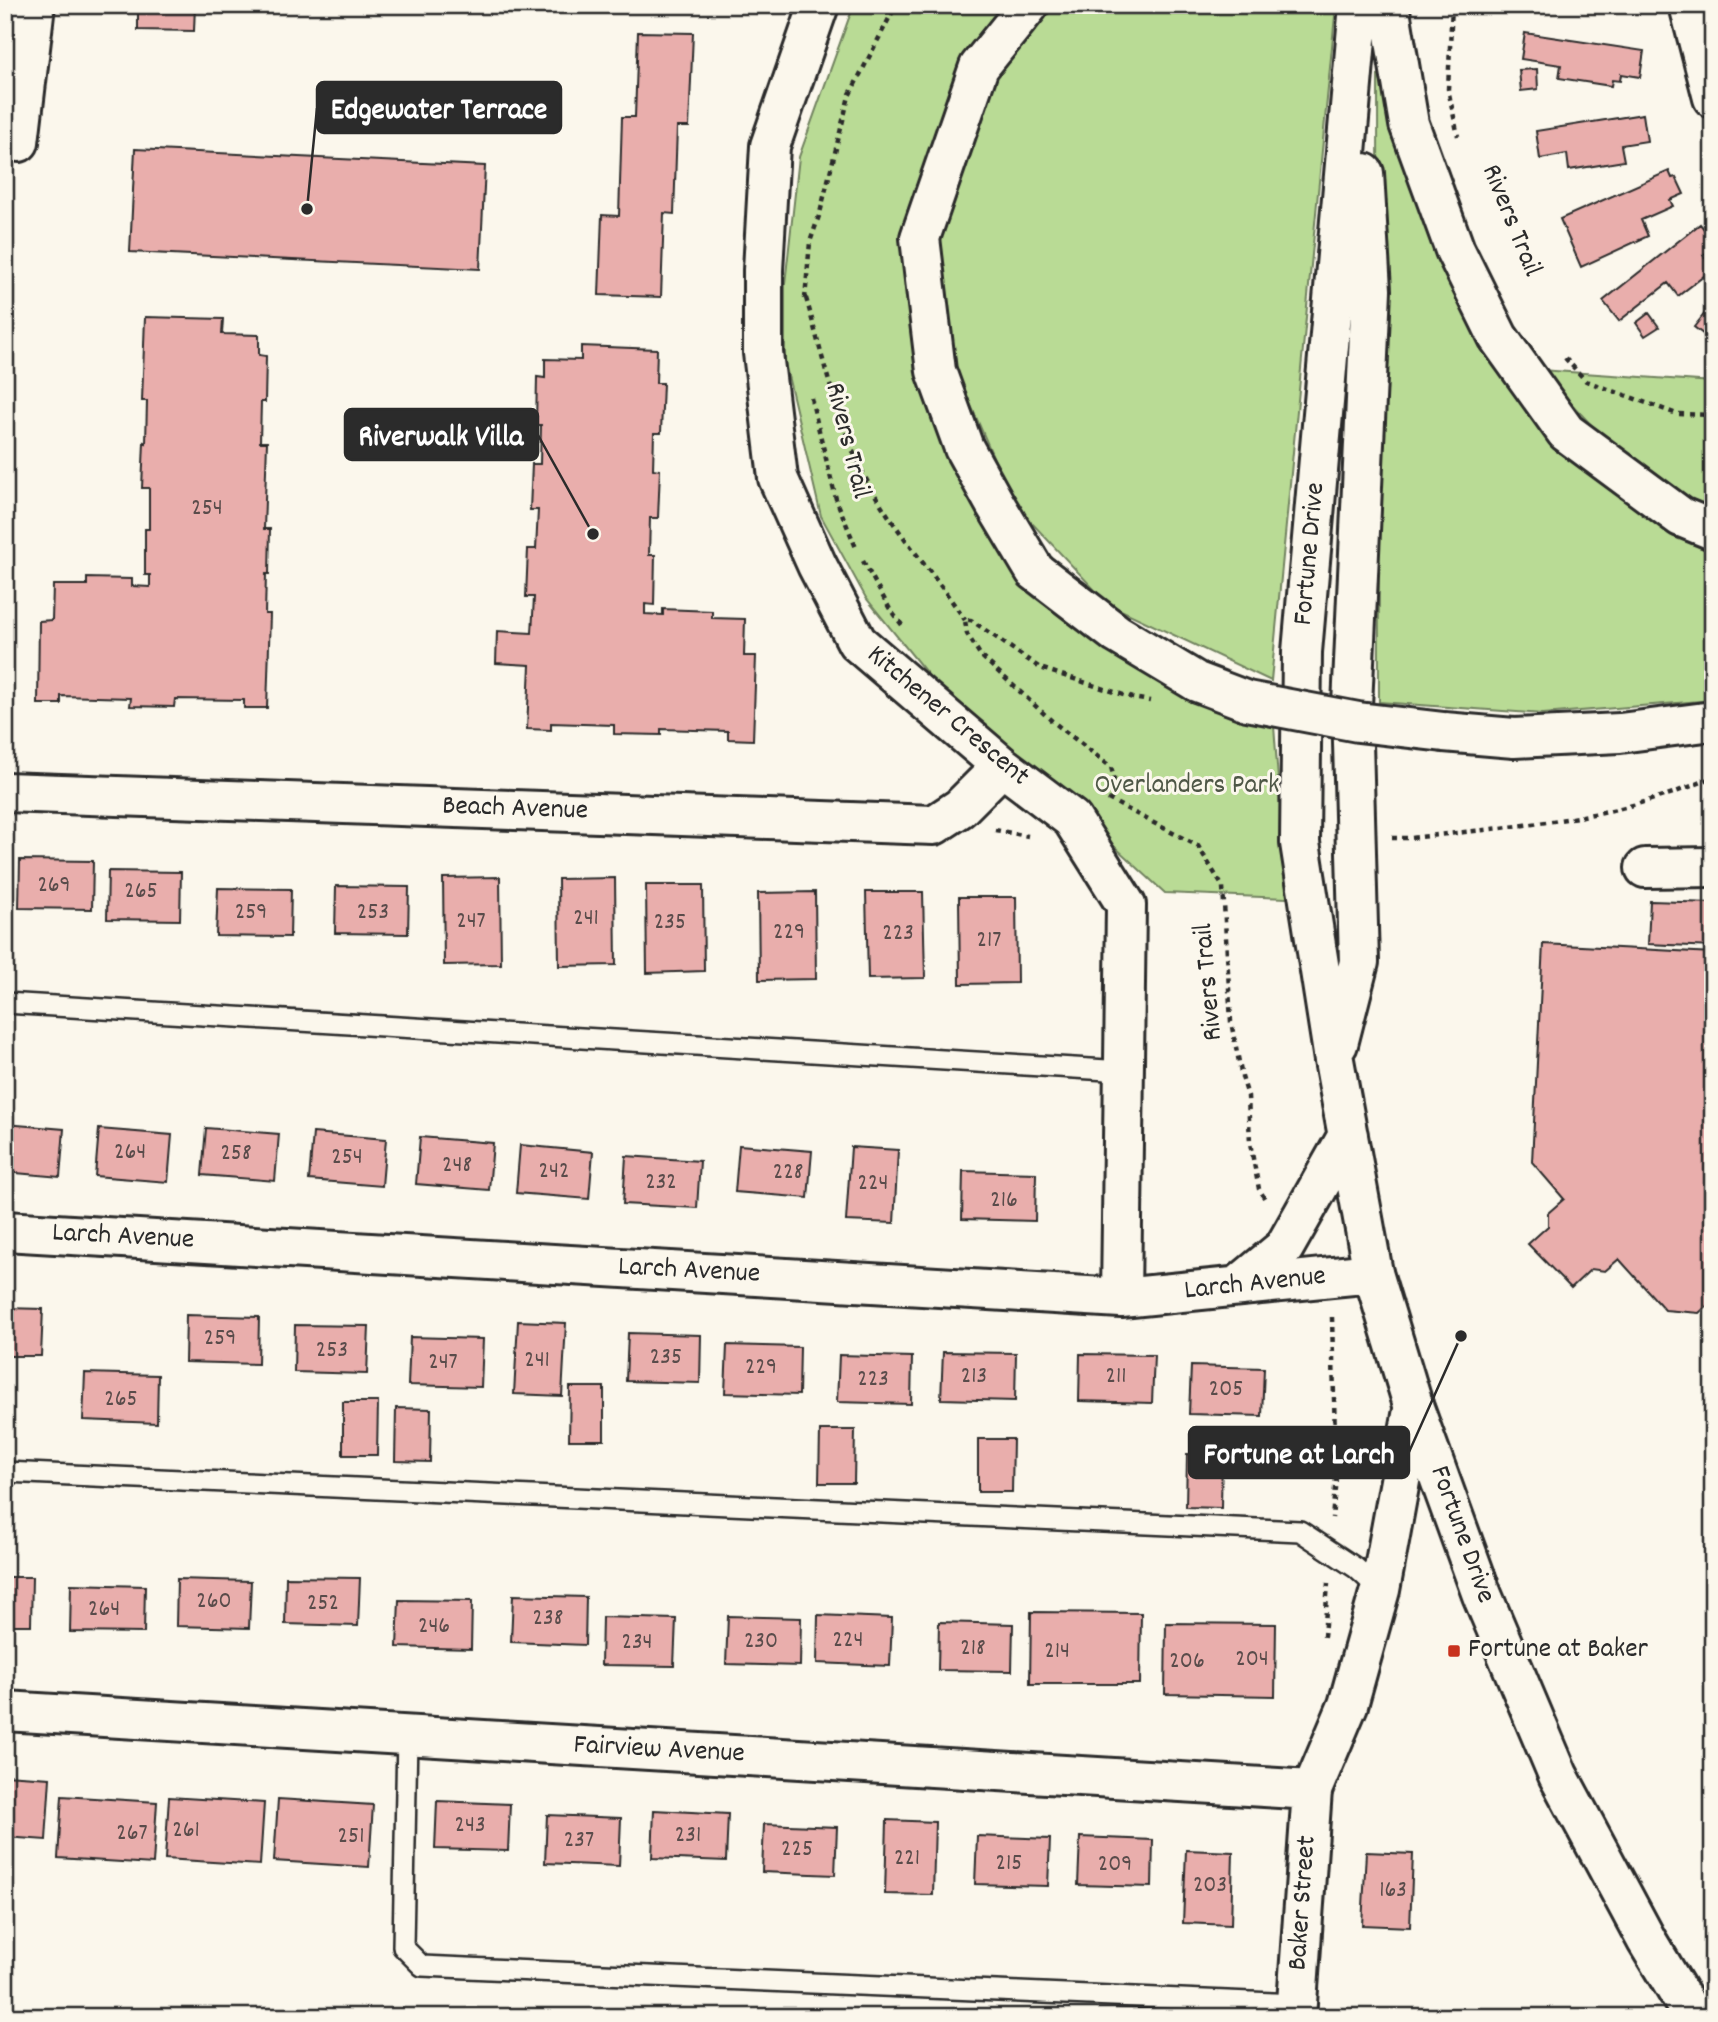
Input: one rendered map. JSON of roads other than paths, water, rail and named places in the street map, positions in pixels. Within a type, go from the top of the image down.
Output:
[{"type":"main road","points":[[19,142],[35,5]]},
{"type":"main road","name":"Kitchener Crescent","points":[[819,5],[770,146],[763,270],[763,353],[778,478],[817,565],[857,642],[1002,766],[1072,819],[1126,905],[1121,1298]]},
{"type":"main road","points":[[1029,5],[979,67],[920,238],[936,371],[964,448],[1035,571],[1117,634],[1197,682],[1247,701],[1358,722],[1514,738],[1620,733],[1713,721]]},
{"type":"main road","name":"Fortune Drive","points":[[1359,5],[1302,652],[1300,843],[1334,1060],[1373,1273],[1414,1408],[1482,1595],[1558,1775],[1647,1941],[1693,2017]]},
{"type":"main road","points":[[1389,5],[1409,124],[1455,250],[1498,337],[1566,432],[1681,517],[1713,530]]},
{"type":"main road","points":[[1689,5],[1713,98]]},
{"type":"main road","name":"Fortune Drive","points":[[1334,1060],[1359,962],[1352,706],[1371,290],[1356,48]]},
{"type":"main road","name":"Beach Avenue","points":[[5,792],[934,825],[961,808],[1002,766]]},
{"type":"main road","points":[[1645,868],[1713,867]]},
{"type":"main road","points":[[1238,1286],[1284,1248],[1348,1135]]},
{"type":"main road","name":"Larch Avenue","points":[[5,1231],[1121,1298],[1373,1273]]},
{"type":"main road","name":"Baker Street","points":[[1296,2010],[1312,1790],[1348,1705],[1380,1590],[1414,1408]]},
{"type":"main road","name":"Fairview Avenue","points":[[5,1711],[1312,1790]]},
{"type":"lane","points":[[5,1003],[1124,1071]]},
{"type":"lane","points":[[5,1472],[1300,1531],[1356,1568],[1380,1590]]},
{"type":"lane","points":[[407,1735],[403,1947],[422,1966],[1296,2010]]},
{"type":"place","name":"Edgewater Terrace","points":[[307,209]]},
{"type":"place","name":"Riverwalk Villa","points":[[593,534]]},
{"type":"place","name":"Fortune at Larch","points":[[1461,1336]]},
{"type":"place","name":"Fortune at Baker","points":[[1454,1651]]},
{"type":"park label","name":"Overlanders Park","points":[[1187,787]]}]
